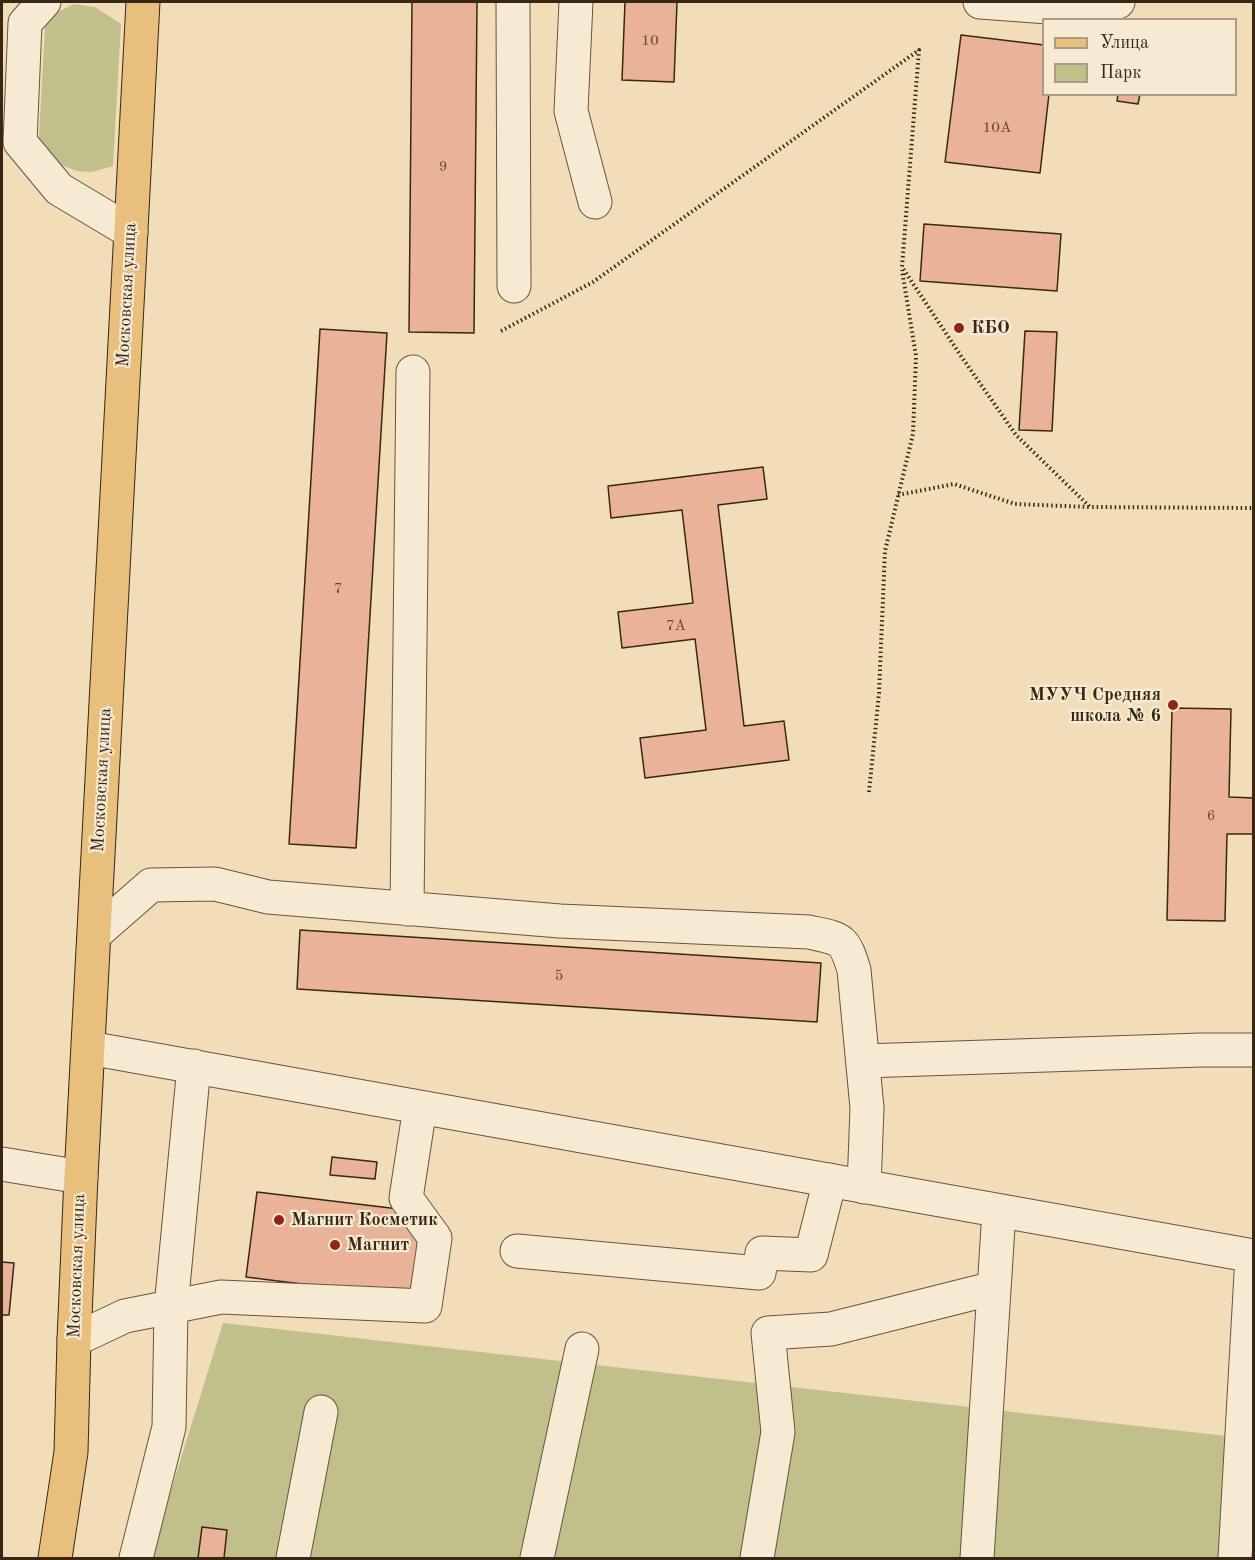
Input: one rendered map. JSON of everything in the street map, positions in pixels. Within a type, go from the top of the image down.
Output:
[{"type":"main road","name":"Московская улица","points":[[56,1558],[71,1452],[81,1177],[143,2]]},
{"type":"street","points":[[44,2],[25,23],[20,142],[59,189],[130,231]]},
{"type":"street","points":[[513,2],[514,286]]},
{"type":"street","points":[[576,2],[571,111],[595,202]]},
{"type":"street","points":[[980,2],[1076,9],[1118,2]]},
{"type":"street","points":[[407,909],[412,372]]},
{"type":"street","points":[[95,934],[151,885],[215,884],[268,897],[560,921],[808,932],[837,938],[848,949],[854,970],[867,1107],[864,1186]]},
{"type":"street","points":[[89,1048],[1253,1256],[1235,1558]]},
{"type":"street","points":[[863,1061],[1254,1050]]},
{"type":"street","points":[[136,1558],[169,1427],[171,1307],[194,1066]]},
{"type":"street","points":[[74,1340],[125,1316],[221,1297],[425,1306],[435,1238],[406,1198],[420,1107]]},
{"type":"street","points":[[2,1164],[81,1177]]},
{"type":"street","points":[[517,1251],[759,1273],[762,1253],[811,1255],[830,1180]]},
{"type":"street","points":[[977,1558],[999,1210]]},
{"type":"street","points":[[757,1558],[778,1432],[768,1333],[831,1329],[994,1288]]},
{"type":"street","points":[[537,1558],[582,1349]]},
{"type":"street","points":[[293,1558],[321,1412]]},
{"type":"path","points":[[501,331],[593,282],[919,50],[902,267],[916,356],[913,435],[885,551],[879,693],[869,792]]},
{"type":"path","points":[[902,267],[1016,435],[1090,507]]},
{"type":"path","points":[[898,495],[954,484],[1015,504],[1254,508]]},
{"type":"green space","points":[[74,4],[95,7],[121,24],[113,166],[92,172],[77,171],[61,165],[45,151],[39,136],[45,27],[58,12]]},
{"type":"green space","points":[[223,1323],[1253,1439],[1253,1558],[150,1558]]},
{"type":"building","points":[[412,2],[477,2],[474,333],[409,332]]},
{"type":"building","points":[[625,2],[677,2],[674,82],[622,80]]},
{"type":"building","points":[[961,35],[1042,45],[1042,96],[1049,96],[1040,173],[945,162]]},
{"type":"building","points":[[1118,96],[1140,96],[1138,104],[1117,101]]},
{"type":"building","points":[[924,224],[1061,234],[1057,291],[920,281]]},
{"type":"building","points":[[320,329],[387,333],[356,848],[289,844]]},
{"type":"building","points":[[1025,331],[1057,332],[1052,431],[1019,430]]},
{"type":"building","points":[[763,467],[767,499],[718,505],[744,726],[784,721],[789,760],[645,778],[640,738],[706,730],[695,639],[622,648],[618,612],[693,603],[682,510],[611,518],[608,486]]},
{"type":"building","points":[[1172,708],[1231,709],[1229,797],[1254,798],[1254,834],[1227,834],[1225,921],[1167,920]]},
{"type":"building","points":[[300,930],[821,963],[817,1022],[297,989]]},
{"type":"building","points":[[332,1157],[377,1162],[375,1179],[330,1175]]},
{"type":"building","name":"Магнит","points":[[257,1192],[424,1212],[414,1298],[246,1277]]},
{"type":"building","points":[[2,1262],[14,1263],[9,1315],[2,1315]]},
{"type":"building","points":[[202,1527],[227,1530],[224,1558],[198,1558]]},
{"type":"place","name":"КБО","points":[[959,328]]},
{"type":"place","name":"МУУЧ Средняя школа № 6","points":[[1173,705]]},
{"type":"place","name":"Магнит Косметик","points":[[279,1220]]},
{"type":"place","name":"Магнит","points":[[335,1245]]}]
